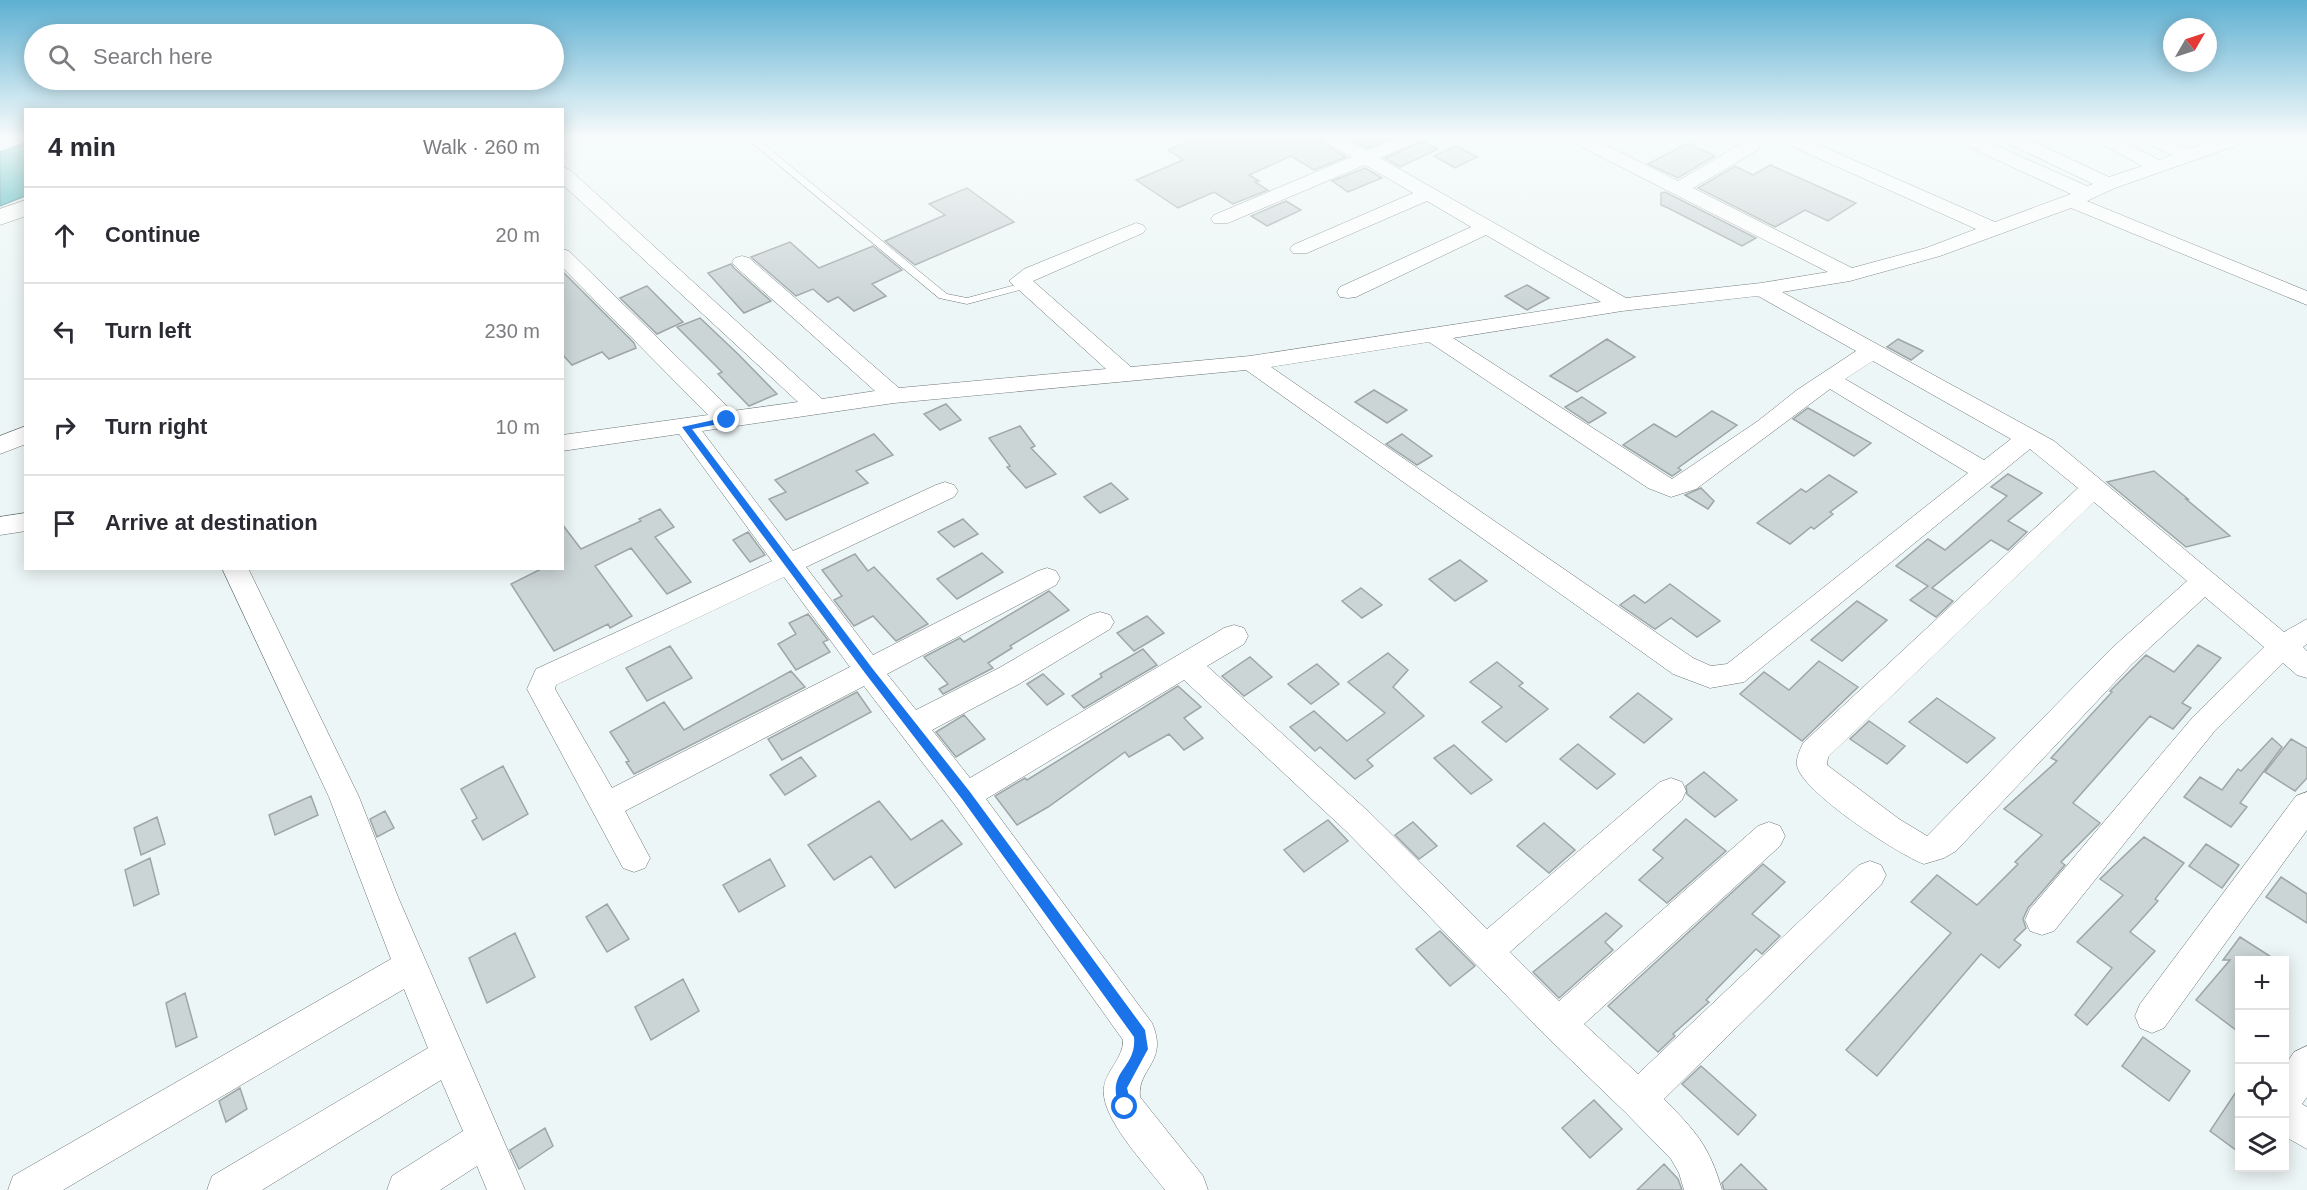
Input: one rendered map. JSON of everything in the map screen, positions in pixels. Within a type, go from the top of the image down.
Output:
[{"type":"street","points":[[583,193],[817,407]]},
{"type":"street","points":[[1221,219],[1284,193]]},
{"type":"street","points":[[1300,249],[1429,193],[1622,305]]},
{"type":"street","points":[[1689,193],[1850,275]]},
{"type":"street","points":[[1910,193],[1993,230]]},
{"type":"street","points":[[2070,193],[2307,298]]},
{"type":"street","points":[[564,443],[894,396],[1250,363],[1622,305],[1761,289],[1850,275],[1933,252],[2089,193]]},
{"type":"street","points":[[0,218],[24,208]]},
{"type":"street","points":[[1348,292],[1487,227]]},
{"type":"street","points":[[1128,376],[1020,281],[1030,273],[1136,229]]},
{"type":"street","points":[[564,257],[727,420]]},
{"type":"street","points":[[742,262],[894,396]]},
{"type":"street","points":[[1761,289],[2029,437],[2058,456],[2307,667]]},
{"type":"street","points":[[1432,334],[1647,476],[1671,488],[1687,483],[1828,379],[1872,351]]},
{"type":"street","points":[[1250,363],[1683,666],[1710,677],[1734,674],[2029,437]]},
{"type":"street","points":[[1828,379],[1984,472]]},
{"type":"street","points":[[687,427],[868,670],[966,796],[1140,1035],[1142,1049],[1123,1080],[1121,1097],[1125,1107],[1189,1190]]},
{"type":"street","points":[[0,446],[24,435]]},
{"type":"street","points":[[2094,488],[1814,752],[1811,761],[1816,774],[1906,841],[1925,851],[1934,849],[1945,841],[2122,656],[2204,582]]},
{"type":"street","points":[[634,858],[541,689],[542,683],[555,672],[945,491]]},
{"type":"street","points":[[0,526],[24,522]]},
{"type":"street","points":[[236,570],[344,796],[411,966],[506,1190]]},
{"type":"street","points":[[606,806],[1047,578]]},
{"type":"street","points":[[912,727],[1018,670],[1100,622]]},
{"type":"street","points":[[2042,920],[2203,726],[2282,647],[2307,630]]},
{"type":"street","points":[[966,796],[1234,636]]},
{"type":"street","points":[[1186,664],[1358,822],[1558,1024],[1638,1099],[1684,1146],[1696,1165],[1703,1190]]},
{"type":"street","points":[[1486,951],[1671,791]]},
{"type":"street","points":[[2152,1016],[2307,805]]},
{"type":"street","points":[[1558,1024],[1769,837]]},
{"type":"street","points":[[1638,1099],[1870,875]]},
{"type":"street","points":[[27,1190],[411,966]]},
{"type":"street","points":[[226,1190],[450,1055]]},
{"type":"street","points":[[2289,1092],[2307,1064]]},
{"type":"street","points":[[2289,1117],[2307,1130]]},
{"type":"street","points":[[406,1190],[484,1139]]},
{"type":"lane","points":[[817,193],[943,296],[967,301],[1023,286]]},
{"type":"water","points":[[0,193],[24,193],[24,196],[0,206]]},
{"type":"building","points":[[956,193],[973,193],[1014,222],[915,265],[885,241],[945,215],[929,204]]},
{"type":"building","points":[[1155,193],[1213,193],[1178,208]]},
{"type":"building","points":[[1215,193],[1262,193],[1233,204]]},
{"type":"building","points":[[1661,193],[1666,193],[1756,238],[1742,246],[1661,205]]},
{"type":"building","points":[[1707,193],[1832,193],[1856,203],[1828,221],[1805,210],[1775,227]]},
{"type":"building","points":[[1286,201],[1301,210],[1267,226],[1251,216]]},
{"type":"building","points":[[790,242],[819,268],[873,246],[902,270],[872,284],[886,296],[854,311],[838,297],[828,302],[813,289],[796,296],[751,257]]},
{"type":"building","points":[[731,264],[771,301],[744,313],[708,273]]},
{"type":"building","points":[[564,273],[634,343],[636,348],[609,359],[602,352],[572,365],[564,356]]},
{"type":"building","points":[[1527,285],[1549,298],[1527,310],[1505,296]]},
{"type":"building","points":[[647,286],[683,322],[657,334],[620,298]]},
{"type":"building","points":[[700,318],[777,394],[749,406],[718,374],[722,372],[677,327]]},
{"type":"building","points":[[1607,339],[1635,357],[1577,392],[1550,376]]},
{"type":"building","points":[[1898,339],[1923,351],[1911,360],[1887,347]]},
{"type":"building","points":[[1374,390],[1407,410],[1387,423],[1355,402]]},
{"type":"building","points":[[1582,397],[1606,413],[1589,423],[1565,407]]},
{"type":"building","points":[[946,404],[961,420],[940,430],[924,414]]},
{"type":"building","points":[[1808,408],[1871,443],[1854,456],[1793,419]]},
{"type":"building","points":[[1712,411],[1737,425],[1678,468],[1681,470],[1672,476],[1623,445],[1654,424],[1676,437]]},
{"type":"building","points":[[1020,426],[1035,446],[1031,448],[1056,474],[1026,488],[1007,467],[1010,466],[989,438]]},
{"type":"building","points":[[874,434],[893,455],[856,471],[868,483],[786,520],[769,499],[786,492],[775,480]]},
{"type":"building","points":[[1402,434],[1432,456],[1417,465],[1386,444]]},
{"type":"building","points":[[2154,471],[2230,536],[2186,547],[2107,482]]},
{"type":"building","points":[[2008,474],[2042,493],[2008,521],[2027,532],[2008,550],[1991,540],[1932,588],[1953,601],[1936,617],[1910,600],[1928,586],[1896,566],[1928,539],[1945,550],[2007,496],[1991,487]]},
{"type":"building","points":[[1829,475],[1857,492],[1830,512],[1833,514],[1814,529],[1811,527],[1790,544],[1757,523],[1801,489],[1806,492]]},
{"type":"building","points":[[1111,483],[1128,499],[1100,513],[1084,497]]},
{"type":"building","points":[[1701,488],[1714,501],[1708,509],[1685,495]]},
{"type":"building","points":[[660,509],[674,527],[655,537],[691,582],[667,594],[631,548],[595,566],[632,616],[610,628],[608,624],[554,651],[511,584],[539,570],[564,570],[564,527],[581,549],[641,521],[639,519]]},
{"type":"building","points":[[963,519],[978,534],[954,547],[938,532]]},
{"type":"building","points":[[748,532],[765,555],[750,562],[733,540]]},
{"type":"building","points":[[982,553],[1003,572],[957,599],[937,579]]},
{"type":"building","points":[[855,554],[868,571],[874,567],[928,624],[896,641],[873,616],[854,626],[834,600],[842,596],[822,570]]},
{"type":"building","points":[[1460,560],[1487,581],[1455,601],[1429,579]]},
{"type":"building","points":[[1670,584],[1720,621],[1697,637],[1671,618],[1655,629],[1620,605],[1634,595],[1645,603]]},
{"type":"building","points":[[1361,588],[1382,605],[1362,618],[1342,601]]},
{"type":"building","points":[[1049,591],[1069,610],[1010,646],[1012,648],[988,663],[993,668],[943,694],[939,689],[948,684],[924,657],[960,638],[964,642]]},
{"type":"building","points":[[1857,601],[1887,620],[1842,661],[1811,640]]},
{"type":"building","points":[[808,614],[828,640],[823,642],[830,652],[796,670],[778,644],[796,634],[789,623]]},
{"type":"building","points":[[1147,616],[1164,633],[1134,651],[1117,633]]},
{"type":"building","points":[[2198,645],[2221,658],[2182,703],[2191,708],[2173,729],[2150,716],[2073,803],[2100,823],[2061,862],[2065,865],[2028,908],[2023,919],[2026,928],[2014,940],[2021,945],[1999,968],[1981,954],[1877,1076],[1846,1050],[1951,933],[1911,902],[1937,875],[1977,905],[2018,864],[2015,862],[2042,835],[2004,809],[2057,761],[2051,758],[2112,692],[2110,691],[2146,655],[2174,672]]},
{"type":"building","points":[[670,646],[692,678],[647,701],[626,668]]},
{"type":"building","points":[[1143,649],[1157,665],[1084,708],[1072,696],[1102,677],[1100,674]]},
{"type":"building","points":[[1388,653],[1408,670],[1393,687],[1424,716],[1367,760],[1373,766],[1355,779],[1320,747],[1315,751],[1290,727],[1314,711],[1347,741],[1385,713],[1348,682]]},
{"type":"building","points":[[1250,657],[1272,677],[1244,696],[1222,676]]},
{"type":"building","points":[[1819,661],[1858,687],[1802,741],[1740,694],[1764,672],[1789,690]]},
{"type":"building","points":[[1497,662],[1523,683],[1519,686],[1548,709],[1506,742],[1482,722],[1502,707],[1470,682]]},
{"type":"building","points":[[1317,664],[1339,684],[1311,704],[1288,684]]},
{"type":"building","points":[[791,671],[805,687],[634,774],[626,762],[629,761],[610,732],[664,702],[684,730]]},
{"type":"building","points":[[1043,674],[1064,694],[1047,705],[1027,684]]},
{"type":"building","points":[[1178,686],[1201,707],[1184,718],[1203,738],[1184,750],[1169,734],[1129,757],[1125,752],[1048,807],[1017,825],[995,796],[1025,778],[1027,780]]},
{"type":"building","points":[[857,692],[871,712],[782,760],[768,739]]},
{"type":"building","points":[[1638,693],[1672,719],[1644,743],[1610,717]]},
{"type":"building","points":[[1937,698],[1995,738],[1967,763],[1909,722]]},
{"type":"building","points":[[964,715],[985,739],[956,757],[936,732]]},
{"type":"building","points":[[1869,721],[1905,746],[1887,764],[1850,739]]},
{"type":"building","points":[[2272,738],[2282,747],[2240,803],[2247,807],[2231,827],[2184,797],[2200,777],[2222,790],[2238,769],[2241,771]]},
{"type":"building","points":[[2291,739],[2307,748],[2307,778],[2295,791],[2265,772]]},
{"type":"building","points":[[1578,744],[1615,774],[1597,789],[1560,759]]},
{"type":"building","points":[[1454,745],[1492,780],[1471,794],[1434,758]]},
{"type":"building","points":[[801,757],[816,776],[785,795],[770,775]]},
{"type":"building","points":[[503,766],[528,814],[483,840],[472,821],[477,818],[461,789]]},
{"type":"building","points":[[1704,772],[1737,800],[1715,817],[1687,794],[1686,786]]},
{"type":"building","points":[[311,796],[318,815],[275,835],[269,815]]},
{"type":"building","points":[[879,801],[911,840],[942,820],[962,844],[895,888],[871,856],[834,880],[808,845]]},
{"type":"building","points":[[385,811],[394,828],[377,837],[370,819]]},
{"type":"building","points":[[157,817],[165,844],[141,855],[134,828]]},
{"type":"building","points":[[1686,819],[1726,851],[1667,903],[1639,880],[1663,858],[1653,850]]},
{"type":"building","points":[[1328,820],[1348,841],[1304,872],[1284,850]]},
{"type":"building","points":[[1413,822],[1437,846],[1419,859],[1395,835]]},
{"type":"building","points":[[1544,823],[1575,850],[1549,873],[1517,846]]},
{"type":"building","points":[[2144,837],[2184,863],[2155,899],[2158,901],[2130,932],[2155,951],[2087,1025],[2075,1015],[2112,968],[2077,942],[2123,895],[2100,879]]},
{"type":"building","points":[[2206,844],[2239,865],[2222,888],[2189,866]]},
{"type":"building","points":[[150,858],[159,894],[134,906],[125,870]]},
{"type":"building","points":[[770,859],[785,886],[739,912],[723,885]]},
{"type":"building","points":[[1763,864],[1785,882],[1752,914],[1780,936],[1762,954],[1756,949],[1706,1000],[1709,1002],[1673,1034],[1675,1036],[1658,1052],[1608,1006]]},
{"type":"building","points":[[2281,877],[2307,894],[2307,923],[2266,897]]},
{"type":"building","points":[[607,904],[629,939],[607,952],[586,917]]},
{"type":"building","points":[[1606,913],[1622,926],[1605,942],[1613,950],[1559,998],[1533,972]]},
{"type":"building","points":[[1440,931],[1475,966],[1450,986],[1416,949]]},
{"type":"building","points":[[515,933],[535,977],[487,1003],[469,958]]},
{"type":"building","points":[[2240,937],[2270,956],[2235,956],[2235,1029],[2196,1000],[2230,960],[2223,960]]},
{"type":"building","points":[[683,979],[699,1011],[651,1040],[635,1007]]},
{"type":"building","points":[[185,993],[197,1037],[176,1047],[166,1003]]},
{"type":"building","points":[[2143,1037],[2190,1071],[2169,1101],[2122,1066]]},
{"type":"building","points":[[1701,1066],[1756,1115],[1738,1135],[1682,1084]]},
{"type":"building","points":[[240,1088],[247,1109],[226,1122],[219,1101]]},
{"type":"building","points":[[2235,1094],[2235,1149],[2210,1131]]},
{"type":"building","points":[[1594,1100],[1622,1129],[1590,1158],[1562,1128]]},
{"type":"building","points":[[545,1128],[553,1146],[519,1169],[510,1150]]},
{"type":"building","points":[[1664,1164],[1678,1179],[1682,1190],[1637,1190]]},
{"type":"building","points":[[1741,1164],[1767,1190],[1724,1190],[1722,1183]]},
{"type":"route","points":[[727,420],[687,427],[868,670],[966,796],[1140,1035],[1142,1049],[1123,1080],[1120,1091],[1125,1107]]}]
